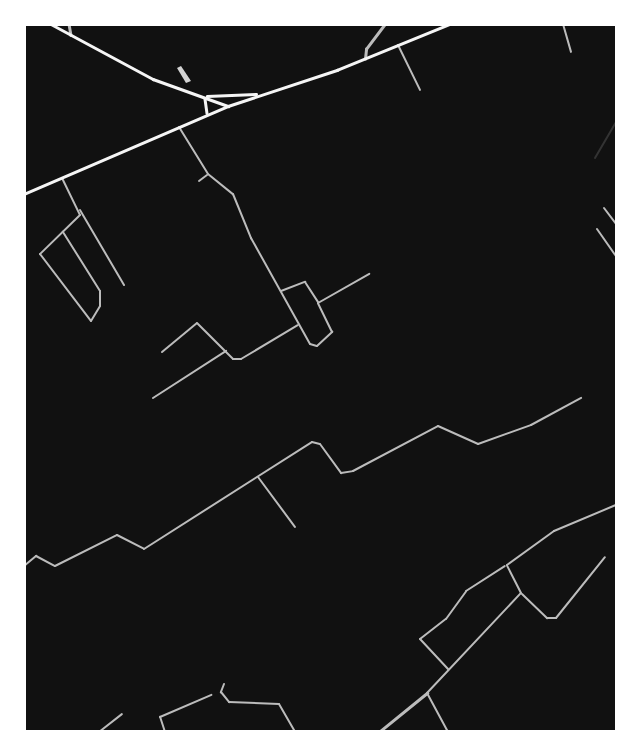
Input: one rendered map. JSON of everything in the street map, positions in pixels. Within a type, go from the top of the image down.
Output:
[{"type":"main road","points":[[51,24],[153,79],[228,106]]},
{"type":"main road","points":[[24,194],[206,114],[365,59],[450,24]]},
{"type":"main road","points":[[203,97],[262,94]]},
{"type":"main road","points":[[203,97],[206,114]]},
{"type":"street","points":[[69,24],[71,35]]},
{"type":"street","points":[[365,59],[366,49],[385,24]]},
{"type":"street","points":[[428,24],[433,31]]},
{"type":"street","points":[[563,24],[571,51]]},
{"type":"street","points":[[398,44],[420,90]]},
{"type":"street","points":[[178,126],[208,174],[228,186],[251,238],[310,344],[317,346],[328,339],[332,332],[305,282],[281,291]]},
{"type":"street","points":[[199,181],[208,174]]},
{"type":"street","points":[[61,177],[124,285]]},
{"type":"street","points":[[604,208],[617,224]]},
{"type":"street","points":[[63,232],[100,291],[100,306],[91,321],[40,254],[63,232],[79,219],[80,209]]},
{"type":"street","points":[[597,229],[617,256]]},
{"type":"street","points":[[318,303],[369,274]]},
{"type":"street","points":[[162,352],[197,323],[226,351],[241,359],[299,324]]},
{"type":"street","points":[[153,398],[226,351]]},
{"type":"street","points":[[24,566],[36,556],[55,566],[121,534],[144,549],[312,442],[320,444],[341,472],[377,461],[438,426],[478,444],[486,443],[539,422],[581,398]]},
{"type":"street","points":[[257,476],[295,527]]},
{"type":"street","points":[[449,670],[420,639],[446,619],[466,591],[554,531],[617,505]]},
{"type":"street","points":[[507,565],[521,593],[547,618],[556,618],[605,558]]},
{"type":"street","points":[[379,732],[427,693],[521,593]]},
{"type":"street","points":[[224,684],[221,692],[229,702],[279,704],[295,732]]},
{"type":"street","points":[[427,693],[448,732]]},
{"type":"street","points":[[165,732],[160,717],[211,695]]},
{"type":"street","points":[[99,732],[122,714]]},
{"type":"building","points":[[181,66],[191,81],[186,83],[177,68]]},
{"type":"waterway","points":[[595,158],[616,122]]}]
